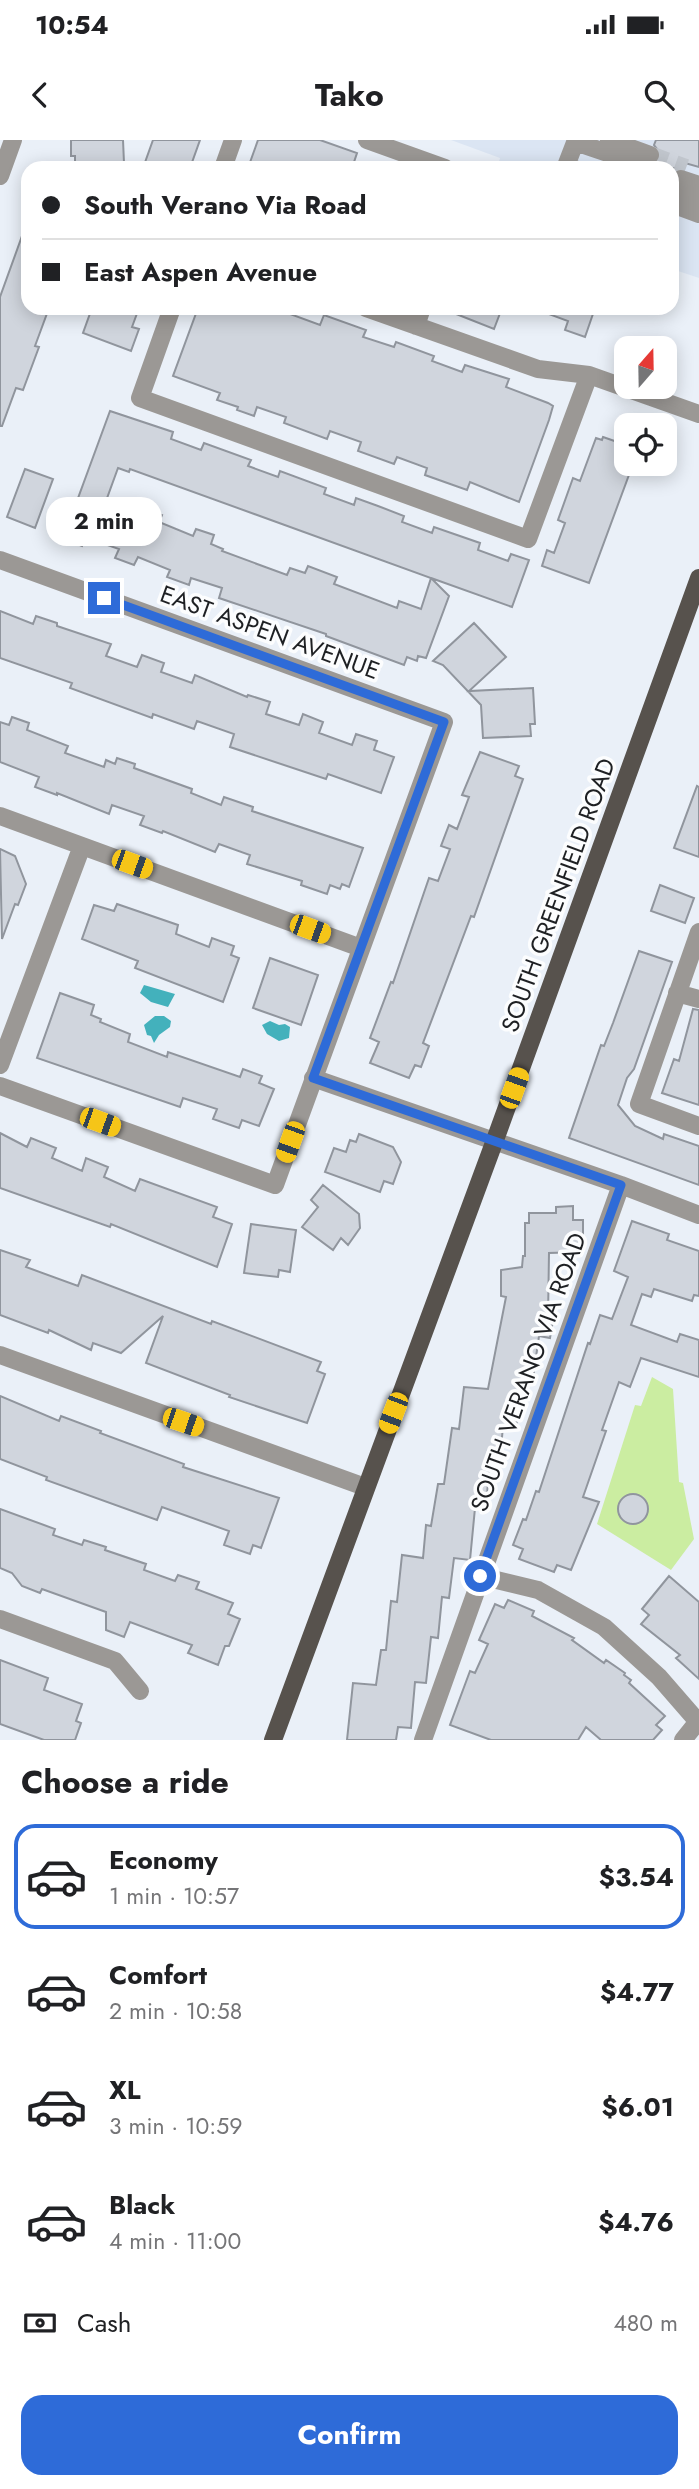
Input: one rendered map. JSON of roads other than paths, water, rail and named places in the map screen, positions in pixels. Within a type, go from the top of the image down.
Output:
[{"type":"main road","name":"SOUTH GREENFIELD ROAD","points":[[273,1740],[495,1140],[692,621],[699,579]]},
{"type":"street","points":[[0,176],[13,140]]},
{"type":"street","points":[[226,161],[233,140]]},
{"type":"street","points":[[367,140],[426,161]]},
{"type":"street","points":[[609,140],[648,160]]},
{"type":"street","points":[[574,151],[648,160]]},
{"type":"street","points":[[574,151],[598,161]]},
{"type":"street","points":[[683,183],[699,185]]},
{"type":"street","points":[[683,183],[699,198]]},
{"type":"street","points":[[683,183],[699,214]]},
{"type":"street","points":[[170,315],[140,398],[528,539],[589,375]]},
{"type":"street","points":[[385,315],[538,369],[589,375],[699,414]]},
{"type":"street","points":[[416,326],[420,315]]},
{"type":"street","name":"EAST ASPEN AVENUE","points":[[0,560],[444,722],[361,948]]},
{"type":"street","points":[[0,816],[361,948],[275,1185],[0,1086]]},
{"type":"street","points":[[0,1065],[82,846]]},
{"type":"street","points":[[699,932],[639,1104],[699,1126]]},
{"type":"street","points":[[677,993],[699,999]]},
{"type":"street","points":[[313,1078],[495,1140],[699,1215]]},
{"type":"street","name":"SOUTH VERANO VIA ROAD","points":[[423,1740],[621,1185]]},
{"type":"street","points":[[0,1355],[365,1488]]},
{"type":"street","points":[[480,1576],[538,1590],[604,1627],[659,1677],[698,1721],[683,1740]]},
{"type":"street","points":[[0,1619],[115,1661],[141,1691]]},
{"type":"water","points":[[144,985],[175,994],[168,1007],[151,1002],[140,993]]},
{"type":"water","points":[[155,1016],[164,1016],[171,1021],[170,1027],[159,1035],[154,1043],[151,1036],[147,1035],[144,1025]]},
{"type":"water","points":[[270,1021],[290,1027],[289,1038],[279,1041],[267,1034],[262,1025]]},
{"type":"tunnel","points":[[650,155],[667,161]]},
{"type":"tunnel","points":[[679,165],[686,168]]}]
